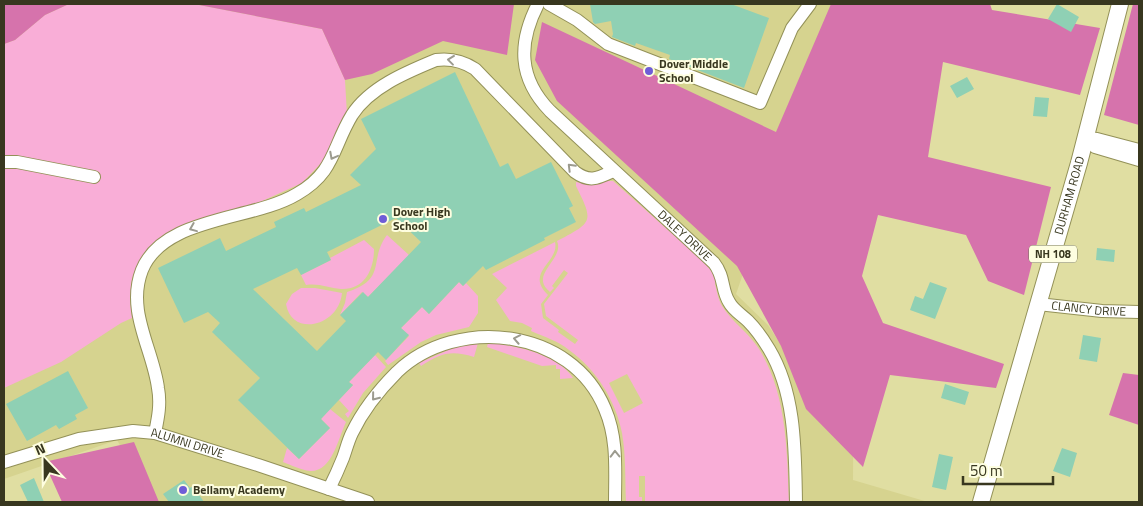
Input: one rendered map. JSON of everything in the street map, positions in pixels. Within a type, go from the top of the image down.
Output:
[{"type":"main road","name":"DURHAM ROAD","points":[[981,502],[1086,138],[1120,4]]},
{"type":"street","name":"DALEY DRIVE","points":[[538,4],[527,28],[525,63],[531,84],[542,103],[714,263],[721,273],[728,301],[756,330],[770,350],[783,380],[788,403],[793,436],[796,502]]},
{"type":"street","points":[[548,4],[577,20],[608,44],[760,103],[792,28],[810,4]]},
{"type":"street","points":[[155,433],[160,405],[158,388],[140,323],[138,307],[139,281],[151,256],[164,244],[189,229],[209,222],[252,212],[285,200],[304,190],[326,169],[336,152],[352,115],[376,90],[436,60],[454,60],[469,65],[575,172],[584,178],[597,178],[613,171]]},
{"type":"street","points":[[1086,138],[1139,150]]},
{"type":"street","points":[[1086,138],[1095,147],[1139,160]]},
{"type":"street","points":[[4,162],[17,162],[94,177]]},
{"type":"street","name":"CLANCY DRIVE","points":[[1038,304],[1139,312]]},
{"type":"street","points":[[329,489],[359,419],[381,389],[398,371],[420,355],[448,343],[474,337],[495,336],[529,342],[547,349],[571,363],[593,388],[605,407],[615,444],[615,502]]},
{"type":"street","name":"ALUMNI DRIVE","points":[[4,462],[80,439],[133,430],[155,433],[368,502]]},
{"type":"shaded area","name":"Dover High School","points":[[4,4],[831,4],[790,138],[736,294],[768,325],[781,345],[854,329],[853,480],[928,502],[153,502],[117,440],[4,479]]},
{"type":"shaded area","points":[[4,4],[69,4],[45,15],[15,40],[4,44]]},
{"type":"shaded area","points":[[69,4],[194,4],[322,29],[345,80],[347,115],[324,160],[302,183],[249,207],[196,220],[152,245],[139,261],[132,279],[130,300],[132,318],[121,323],[61,362],[4,388],[4,44],[15,40],[45,15]]},
{"type":"shaded area","points":[[194,4],[514,4],[507,55],[443,41],[372,74],[345,80],[322,29]]},
{"type":"shaded area","points":[[831,4],[990,4],[992,10],[1100,28],[1080,95],[943,62],[928,157],[1051,187],[1024,295],[988,281],[966,235],[878,215],[862,276],[883,323],[1004,364],[996,388],[890,375],[863,467],[806,409],[781,346],[737,266],[557,101],[535,60],[542,22],[776,132]]},
{"type":"shaded area","points":[[1133,4],[1139,4],[1139,125],[1104,115]]},
{"type":"shaded area","points":[[613,181],[704,262],[712,272],[722,306],[759,349],[775,385],[784,423],[789,502],[645,502],[645,476],[639,476],[639,497],[642,497],[642,502],[626,502],[622,433],[610,398],[596,376],[588,366],[565,347],[531,331],[532,328],[522,323],[510,321],[496,300],[507,288],[492,274],[555,242],[553,255],[541,273],[542,287],[548,295],[541,304],[543,318],[575,344],[578,340],[546,316],[544,304],[568,273],[564,270],[552,286],[554,288],[550,292],[544,285],[543,279],[556,254],[558,248],[557,241],[584,225],[587,220],[586,207],[576,182],[590,185]],"holes":[[[627,374],[643,403],[624,413],[609,383]]]},
{"type":"shaded area","points":[[387,235],[409,255],[368,297],[362,292],[340,315],[347,292],[360,287],[373,275],[378,253]]},
{"type":"shaded area","points":[[364,240],[374,249],[374,257],[370,271],[362,282],[356,286],[341,289],[320,285],[306,285],[301,275]]},
{"type":"shaded area","points":[[459,282],[463,286],[466,283],[478,296],[478,313],[469,327],[436,335],[421,342],[388,365],[385,361],[409,336],[401,328],[422,307],[429,314]]},
{"type":"shaded area","points":[[301,288],[315,288],[342,293],[339,304],[325,320],[315,324],[306,324],[297,321],[290,315],[286,304],[292,294]]},
{"type":"shaded area","points":[[478,343],[474,357],[452,353],[434,358],[421,366],[419,363],[453,348]]},
{"type":"shaded area","points":[[488,343],[535,352],[557,363],[573,378],[560,379],[560,369],[556,369],[556,365],[542,366],[487,347]]},
{"type":"shaded area","points":[[375,355],[386,367],[363,393],[348,418],[345,414],[349,411],[339,400],[353,385],[349,382]]},
{"type":"shaded area","points":[[1123,373],[1139,375],[1139,425],[1109,415]]},
{"type":"shaded area","points":[[330,409],[346,422],[333,453],[324,466],[318,470],[310,471],[283,462],[287,448],[299,459],[330,428],[321,419]]},
{"type":"shaded area","points":[[134,442],[159,502],[62,502],[44,462]]},
{"type":"building","points":[[590,4],[731,4],[769,18],[744,88],[669,59],[670,55],[636,43],[635,46],[612,37],[611,21],[595,24]]},
{"type":"building","points":[[1057,4],[1079,17],[1071,32],[1048,19]]},
{"type":"building","name":"Dover High School","points":[[455,72],[500,167],[508,163],[516,179],[551,162],[573,206],[569,208],[576,222],[486,270],[483,266],[463,286],[459,282],[429,314],[422,307],[401,328],[409,335],[386,360],[378,352],[349,382],[353,385],[321,419],[330,428],[299,459],[238,400],[260,378],[212,332],[220,323],[208,312],[184,323],[158,268],[220,238],[226,251],[276,227],[274,222],[304,208],[306,212],[361,185],[350,175],[376,149],[361,119]],"holes":[[[396,218],[421,242],[368,297],[363,292],[340,315],[346,321],[317,351],[253,289],[297,268],[301,275],[331,260],[327,252]]]},
{"type":"building","points":[[967,77],[974,89],[957,98],[950,86]]},
{"type":"building","points":[[1035,97],[1049,98],[1047,117],[1033,116]]},
{"type":"building","points":[[1097,248],[1115,250],[1114,262],[1096,260]]},
{"type":"building","points":[[930,282],[947,288],[935,319],[910,310],[915,296],[923,299]]},
{"type":"building","points":[[1083,335],[1101,338],[1097,362],[1079,359]]},
{"type":"building","points":[[68,371],[88,408],[75,415],[77,419],[59,429],[56,425],[27,441],[6,404]]},
{"type":"building","points":[[945,384],[969,392],[965,405],[941,398]]},
{"type":"building","points":[[1062,448],[1077,453],[1070,477],[1053,471]]},
{"type":"building","points":[[939,454],[953,457],[946,490],[932,487]]},
{"type":"building","points":[[34,478],[44,502],[28,502],[20,485]]},
{"type":"building","name":"Bellamy Academy","points":[[184,480],[190,488],[193,486],[204,502],[169,502],[163,494]]},
{"type":"place","name":"Dover Middle School","points":[[649,71]]},
{"type":"place","name":"Dover High School","points":[[383,219]]},
{"type":"place","name":"Bellamy Academy","points":[[183,490]]}]
